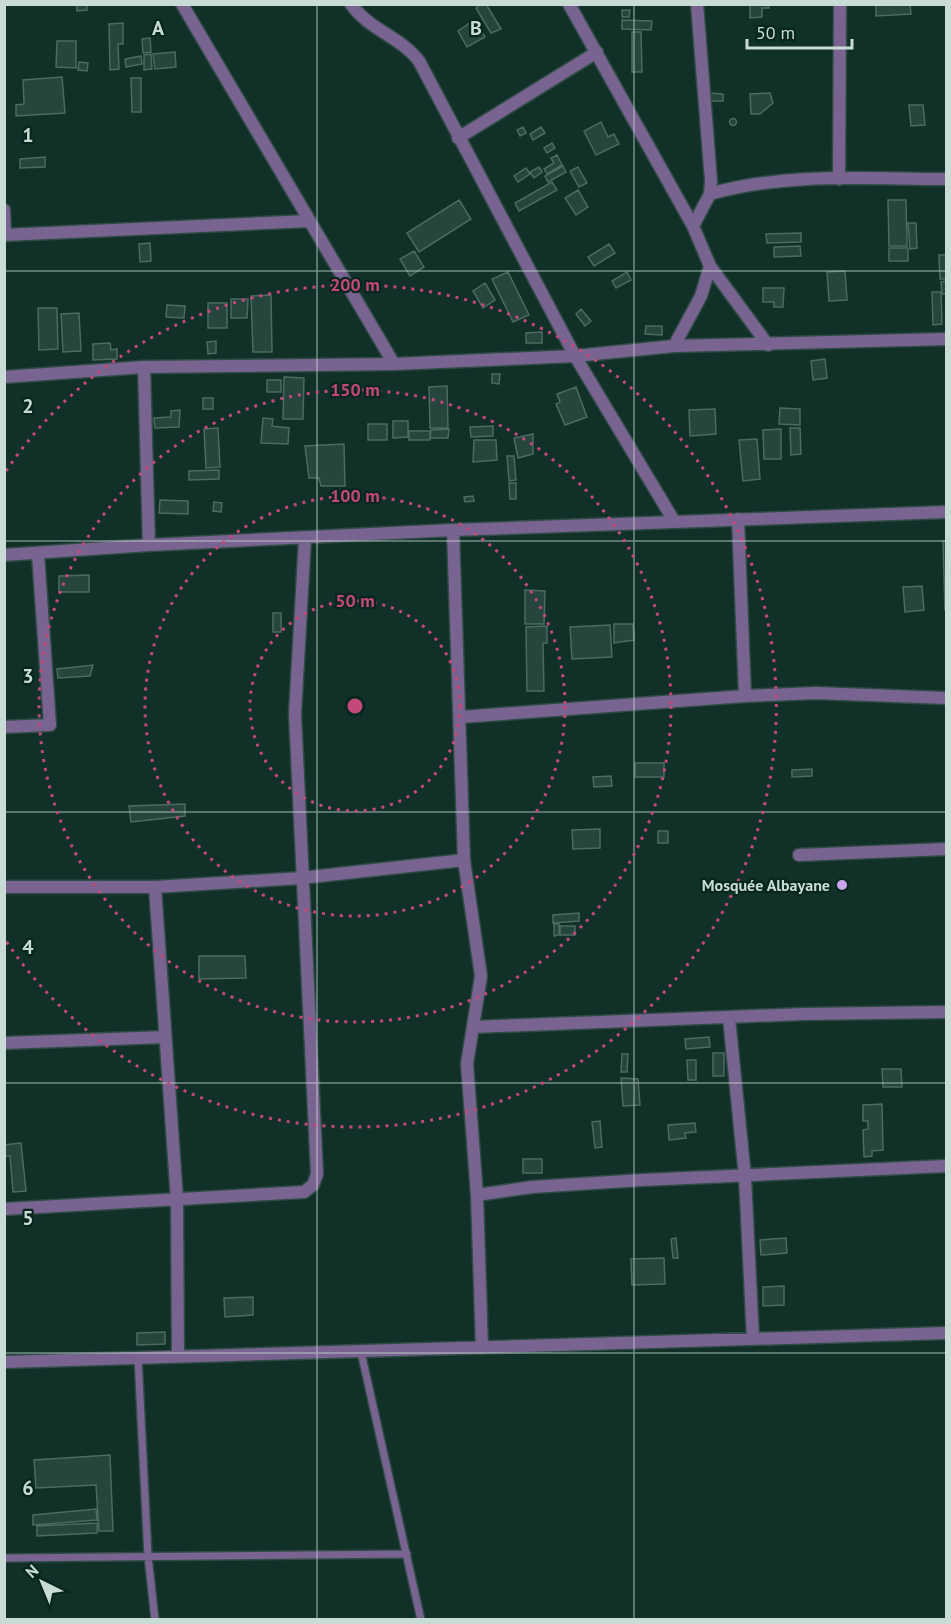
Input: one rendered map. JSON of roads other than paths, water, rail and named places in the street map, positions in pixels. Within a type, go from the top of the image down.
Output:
[{"type":"street","points":[[182,4],[394,364]]},
{"type":"street","points":[[351,4],[366,22],[409,48],[575,356],[674,521]]},
{"type":"street","points":[[568,4],[693,226],[710,266],[768,345]]},
{"type":"street","points":[[693,226],[710,194],[697,4]]},
{"type":"street","points":[[839,179],[840,4]]},
{"type":"street","points":[[458,138],[597,52]]},
{"type":"street","points":[[710,194],[756,183],[839,179],[946,179]]},
{"type":"street","points":[[4,210],[5,235],[308,221]]},
{"type":"street","points":[[674,346],[701,296],[710,266]]},
{"type":"street","points":[[4,377],[144,367],[394,364],[575,356],[674,346],[946,339]]},
{"type":"street","points":[[144,367],[149,545]]},
{"type":"street","points":[[4,555],[149,545],[453,530],[946,512]]},
{"type":"street","points":[[738,519],[745,696]]},
{"type":"street","points":[[453,530],[464,860],[481,976],[466,1064],[477,1195],[482,1348]]},
{"type":"street","points":[[4,1209],[304,1192],[313,1185],[316,1174],[295,714],[305,538]]},
{"type":"street","points":[[4,727],[50,725],[38,554]]},
{"type":"street","points":[[461,717],[816,693],[946,698]]},
{"type":"street","points":[[799,855],[946,849]]},
{"type":"street","points":[[4,887],[154,887],[301,878],[464,860]]},
{"type":"street","points":[[154,887],[177,1200],[178,1357]]},
{"type":"street","points":[[473,1027],[946,1012]]},
{"type":"street","points":[[729,1018],[745,1177],[753,1339]]},
{"type":"street","points":[[4,1043],[165,1037]]},
{"type":"street","points":[[477,1195],[554,1186],[946,1166]]},
{"type":"street","points":[[4,1362],[946,1333]]},
{"type":"lane","points":[[361,1352],[421,1620]]},
{"type":"lane","points":[[138,1358],[148,1556],[155,1620]]},
{"type":"lane","points":[[4,1558],[407,1554]]},
{"type":"place","name":"Mosquée Albayane","points":[[842,885]]}]
